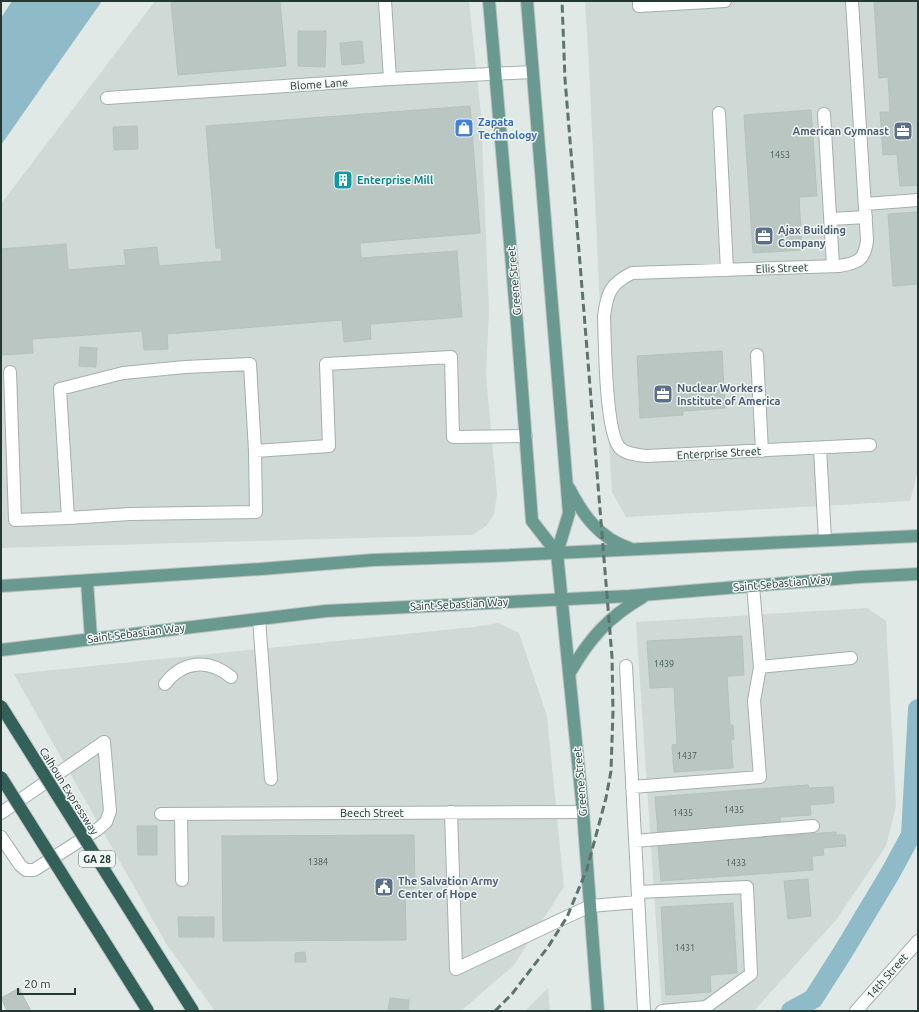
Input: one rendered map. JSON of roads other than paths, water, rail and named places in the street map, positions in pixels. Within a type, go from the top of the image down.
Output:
[{"type":"highway","name":"Calhoun Expressway","points":[[1,706],[193,1011]]},
{"type":"highway","points":[[1,777],[148,1011]]},
{"type":"main road","name":"Greene Street","points":[[489,1],[532,521],[557,553]]},
{"type":"main road","name":"Greene Street","points":[[527,1],[569,513],[557,553],[583,812],[598,1011]]},
{"type":"main road","points":[[566,473],[568,485],[575,500],[588,520],[615,543],[632,549]]},
{"type":"main road","points":[[1,586],[373,560],[918,536]]},
{"type":"main road","name":"Saint Sebastian Way","points":[[1,650],[326,611],[648,594],[859,577],[918,574]]},
{"type":"main road","points":[[87,581],[91,639]]},
{"type":"main road","points":[[569,674],[580,655],[597,632],[631,604],[648,594]]},
{"type":"street","points":[[385,1],[390,79]]},
{"type":"street","points":[[639,1],[639,6],[725,1]]},
{"type":"street","name":"Ellis Street","points":[[620,448],[613,436],[609,411],[604,316],[611,289],[620,279],[632,274],[833,266],[851,264],[860,260],[866,252],[867,240],[852,1]]},
{"type":"street","name":"Blome Lane","points":[[107,98],[390,79],[532,72]]},
{"type":"street","points":[[719,113],[727,270]]},
{"type":"street","points":[[824,114],[833,266]]},
{"type":"street","points":[[830,219],[865,210],[918,200]]},
{"type":"street","points":[[757,355],[762,451]]},
{"type":"street","points":[[255,451],[329,446],[326,364],[390,360],[451,357],[453,437],[526,436]]},
{"type":"street","points":[[10,372],[15,520],[68,518],[130,514],[256,512],[255,451],[250,364],[185,367],[123,373],[60,389],[68,518]]},
{"type":"street","name":"Enterprise Street","points":[[620,448],[632,454],[646,456],[870,446]]},
{"type":"street","points":[[820,448],[825,540]]},
{"type":"street","points":[[632,787],[760,777],[754,700],[760,666],[753,586]]},
{"type":"street","points":[[259,619],[271,779]]},
{"type":"street","points":[[760,666],[851,658]]},
{"type":"street","points":[[166,684],[172,676],[181,669],[194,665],[215,667],[224,671],[231,677]]},
{"type":"street","points":[[626,666],[644,1011]]},
{"type":"street","points":[[1,813],[104,742],[110,811],[106,822],[98,829],[34,870],[26,870],[20,866],[1,837]]},
{"type":"street","points":[[451,812],[456,970],[590,906],[638,897],[747,887],[751,974],[706,1007],[662,1011]]},
{"type":"street","name":"Beech Street","points":[[161,814],[583,812]]},
{"type":"street","points":[[181,814],[182,880]]},
{"type":"street","points":[[635,841],[813,826]]},
{"type":"street","name":"14th Street","points":[[856,1011],[918,941]]},
{"type":"water","points":[[12,1],[102,1],[1,145],[1,18]]},
{"type":"waterway","points":[[791,1011],[813,999],[891,872],[911,835],[918,709]]},
{"type":"railway","points":[[495,1011],[512,994],[548,947],[567,917],[587,869],[606,798],[611,771],[613,711],[612,657],[565,79],[562,1]]},
{"type":"place","name":"Zapata Technology","points":[[464,128]]},
{"type":"place","name":"American Gymnast","points":[[903,131]]},
{"type":"place","name":"Enterprise Mill","points":[[343,180]]},
{"type":"place","name":"Ajax Building Company","points":[[764,236]]},
{"type":"place","name":"Nuclear Workers Institute of America","points":[[663,394]]},
{"type":"place","name":"The Salvation Army Center of Hope","points":[[384,887]]}]
